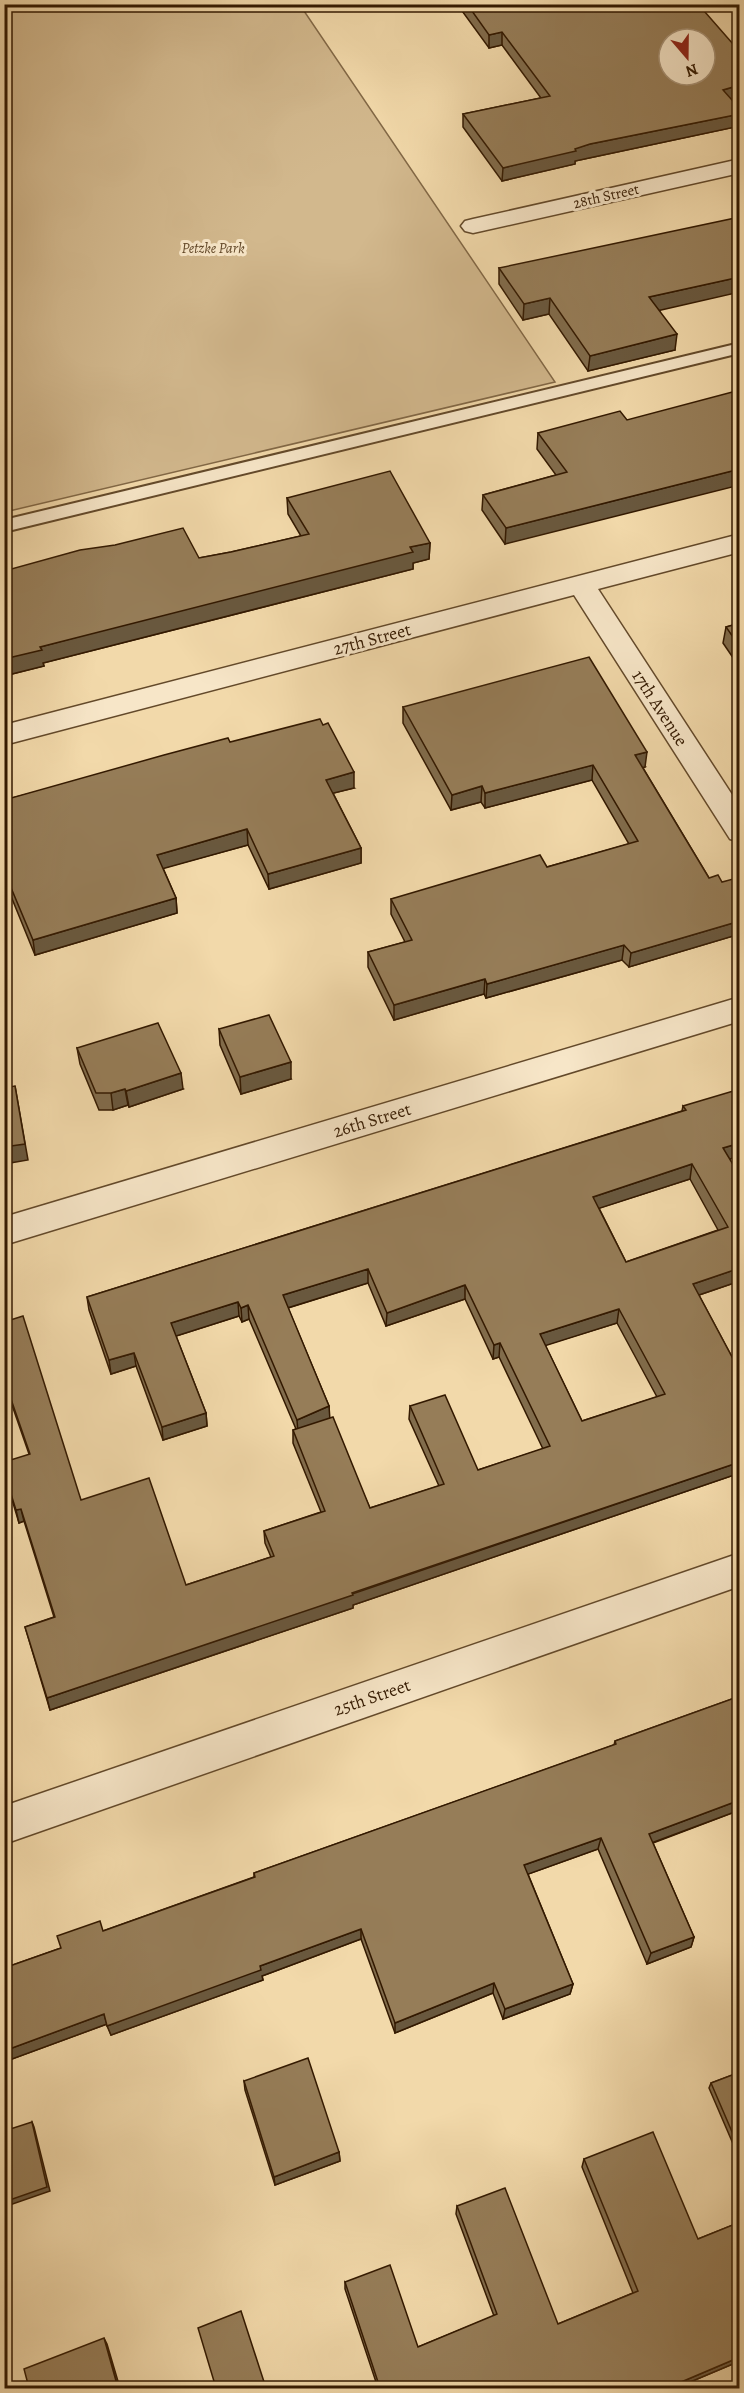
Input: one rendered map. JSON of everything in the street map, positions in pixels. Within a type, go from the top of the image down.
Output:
[{"type":"street","name":"28th Street","points":[[473,226],[740,166]]},
{"type":"street","name":"27th Street","points":[[4,735],[740,543]]},
{"type":"street","name":"17th Avenue","points":[[581,585],[740,831]]},
{"type":"street","name":"26th Street","points":[[4,1232],[740,1009]]},
{"type":"street","name":"25th Street","points":[[4,1825],[740,1569]]},
{"type":"lane","points":[[4,526],[740,348]]},
{"type":"green space","name":"Petzke Park","points":[[4,5],[300,5],[555,382],[5,512]]},
{"type":"building","points":[[467,4],[698,4],[740,52],[740,85],[723,90],[740,109],[740,114],[590,144],[575,149],[576,151],[503,168],[463,114],[550,96],[502,32],[489,35]]},
{"type":"building","points":[[740,217],[740,277],[649,297],[677,334],[590,356],[550,298],[524,304],[499,268]]},
{"type":"building","points":[[740,390],[740,469],[506,528],[483,495],[567,472],[538,433],[620,411],[627,420]]},
{"type":"building","points":[[390,471],[430,543],[410,547],[413,552],[40,647],[42,650],[4,659],[4,571],[80,550],[115,545],[183,528],[199,558],[309,534],[287,498]]},
{"type":"building","points":[[740,623],[740,647],[726,627]]},
{"type":"building","points":[[589,657],[647,752],[635,755],[709,878],[718,875],[722,882],[733,879],[740,890],[740,921],[631,953],[624,945],[487,984],[485,979],[394,1005],[368,952],[412,940],[391,899],[540,855],[547,867],[638,841],[593,765],[485,793],[482,786],[452,795],[403,707]]},
{"type":"building","points":[[320,719],[323,725],[328,723],[354,772],[326,780],[361,848],[268,874],[247,829],[157,855],[176,898],[33,940],[4,871],[4,800],[228,738],[230,742]]},
{"type":"building","points":[[269,1015],[291,1062],[240,1077],[219,1029]]},
{"type":"building","points":[[158,1023],[181,1073],[126,1091],[125,1089],[111,1093],[96,1093],[77,1048]]},
{"type":"building","points":[[15,1086],[25,1144],[4,1147],[4,1088]]},
{"type":"building","points":[[740,1089],[740,1143],[723,1148],[740,1176],[740,1268],[693,1284],[740,1372],[740,1462],[47,1698],[25,1627],[55,1617],[21,1509],[16,1510],[4,1472],[4,1462],[30,1454],[4,1379],[4,1322],[23,1316],[81,1500],[149,1478],[186,1585],[274,1556],[264,1531],[325,1511],[293,1430],[333,1417],[370,1508],[444,1484],[410,1406],[445,1395],[478,1470],[550,1446],[500,1343],[494,1345],[465,1285],[387,1313],[368,1269],[283,1295],[329,1406],[297,1420],[248,1305],[241,1308],[238,1302],[171,1323],[206,1413],[162,1427],[134,1353],[109,1360],[87,1297],[686,1110],[683,1106]],"holes":[[[692,1164],[728,1227],[626,1262],[593,1197]],[[619,1309],[665,1394],[582,1421],[540,1334]]]},
{"type":"building","points":[[740,1696],[740,1800],[649,1834],[694,1937],[651,1953],[601,1838],[524,1865],[573,1984],[505,2009],[494,1983],[395,2023],[361,1929],[260,1966],[261,1970],[107,2026],[104,2014],[4,2051],[4,1968],[61,1948],[57,1936],[100,1921],[103,1931],[255,1877],[254,1873],[616,1744],[615,1741]]},
{"type":"building","points":[[308,2058],[339,2152],[274,2177],[244,2081]]},
{"type":"building","points":[[740,2072],[740,2148],[739,2148],[711,2083]]},
{"type":"building","points":[[32,2122],[47,2187],[4,2202],[4,2131]]},
{"type":"building","points":[[653,2132],[698,2239],[740,2222],[740,2357],[667,2388],[380,2388],[345,2282],[390,2265],[418,2347],[497,2314],[457,2206],[505,2188],[558,2324],[638,2291],[584,2159]]},
{"type":"building","points":[[241,2311],[266,2388],[216,2388],[198,2328]]},
{"type":"building","points":[[104,2338],[118,2388],[29,2388],[24,2369]]}]
